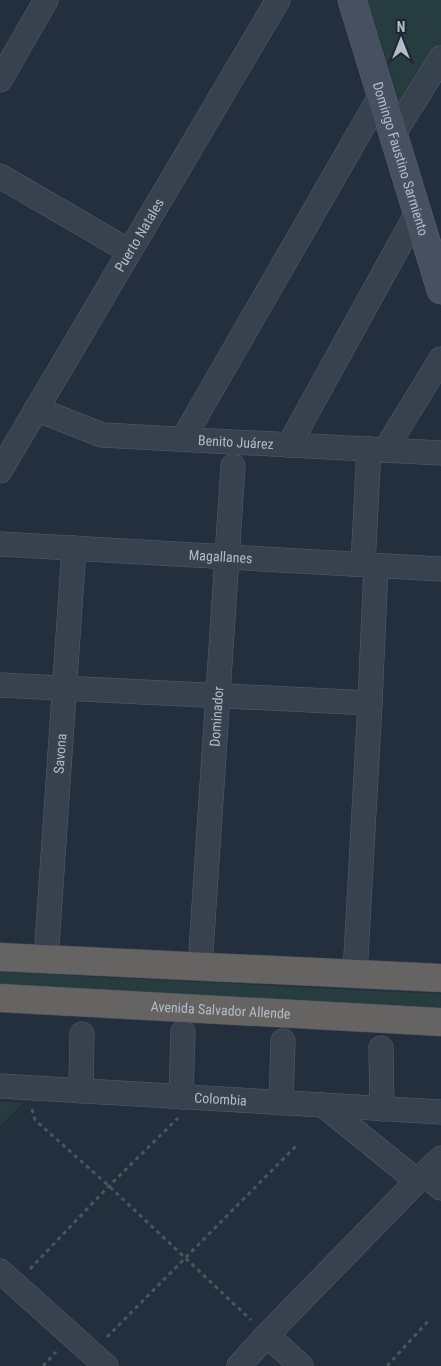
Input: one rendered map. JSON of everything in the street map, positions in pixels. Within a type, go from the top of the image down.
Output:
[{"type":"highway","points":[[0,957],[441,978]]},
{"type":"highway","name":"Avenida Salvador Allende","points":[[0,998],[441,1022]]},
{"type":"main road","name":"Domingo Faustino Sarmiento","points":[[352,0],[440,283]]},
{"type":"street","points":[[0,80],[46,0]]},
{"type":"street","name":"Puerto Natales","points":[[0,471],[278,0]]},
{"type":"street","points":[[394,135],[441,58]]},
{"type":"street","points":[[183,439],[381,95]]},
{"type":"street","points":[[0,176],[129,251]]},
{"type":"street","points":[[289,445],[417,213]]},
{"type":"street","points":[[355,974],[370,703],[370,565],[377,449],[441,358]]},
{"type":"street","name":"Benito Juárez","points":[[36,409],[102,435],[441,453]]},
{"type":"street","name":"Dominador","points":[[200,967],[233,466]]},
{"type":"street","name":"Magallanes","points":[[0,544],[441,570]]},
{"type":"street","name":"Savona","points":[[46,959],[74,548]]},
{"type":"street","points":[[0,685],[370,703]]},
{"type":"street","points":[[182,1105],[183,1032]]},
{"type":"street","points":[[81,1091],[82,1034]]},
{"type":"street","points":[[281,1103],[283,1041]]},
{"type":"street","points":[[381,1048],[382,1109]]},
{"type":"street","name":"Colombia","points":[[0,1086],[81,1091],[182,1105],[281,1103],[441,1112]]},
{"type":"street","points":[[239,1366],[267,1335],[431,1175],[323,1105]]},
{"type":"street","points":[[8,1278],[99,1359]]},
{"type":"street","points":[[267,1335],[301,1366]]},
{"type":"path","points":[[32,1088],[32,1111],[35,1120],[109,1186],[267,1335]]},
{"type":"path","points":[[8,1278],[109,1186],[182,1105]]},
{"type":"path","points":[[99,1359],[185,1258],[296,1146]]},
{"type":"path","points":[[387,1366],[430,1319]]},
{"type":"green space","points":[[367,0],[441,0],[441,54],[402,109]]},
{"type":"green space","points":[[0,972],[441,994],[441,1007],[0,985]]},
{"type":"green space","points":[[0,1102],[23,1103],[0,1126]]}]
